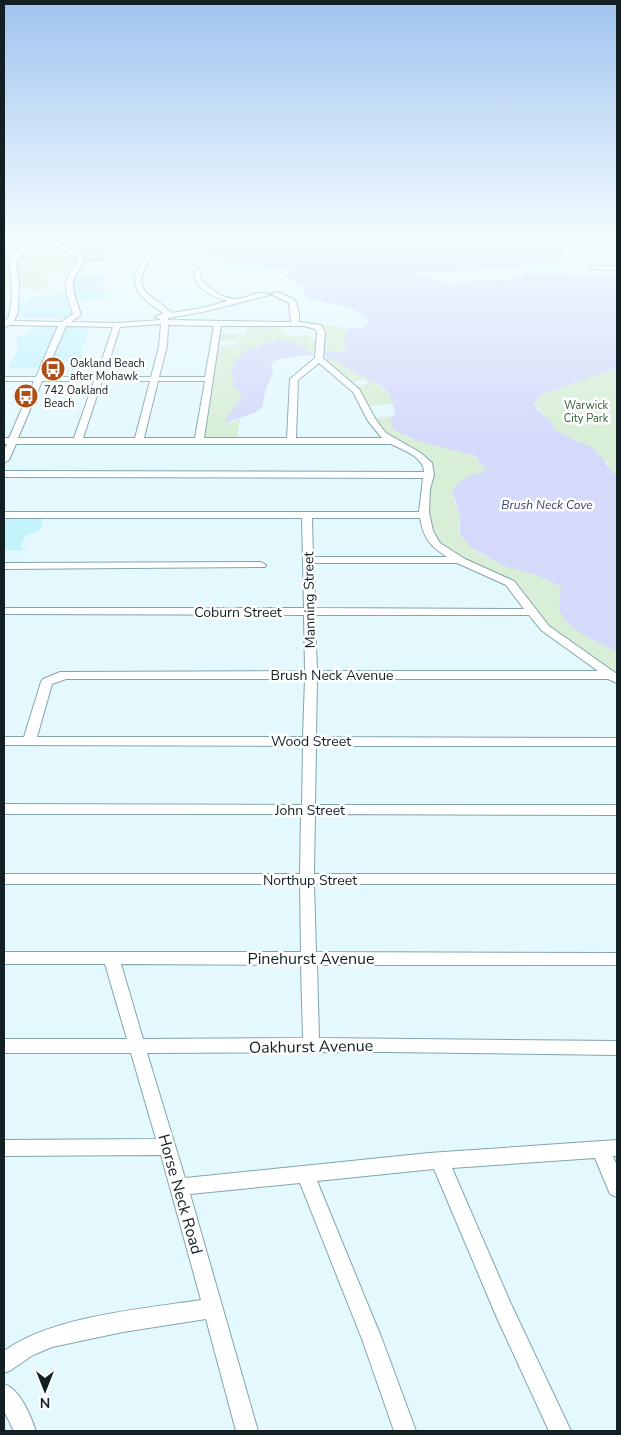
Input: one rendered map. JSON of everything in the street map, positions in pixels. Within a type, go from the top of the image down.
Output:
[{"type":"street","points":[[6,322],[12,304]]},
{"type":"street","points":[[4,460],[8,441],[63,324],[73,318],[77,312],[74,304]]},
{"type":"street","points":[[139,441],[166,330],[164,319],[168,313],[155,304]]},
{"type":"street","points":[[164,319],[224,304]]},
{"type":"street","points":[[6,322],[117,325],[209,314],[242,304]]},
{"type":"street","points":[[292,304],[295,324]]},
{"type":"street","points":[[6,322],[73,318],[164,319],[218,324],[295,324],[309,325],[320,329],[319,356],[305,371],[296,376],[293,385],[291,442]]},
{"type":"street","points":[[199,441],[218,324]]},
{"type":"street","points":[[78,441],[117,325]]},
{"type":"street","points":[[319,356],[332,371],[356,391],[375,426],[391,441],[423,459],[429,468],[425,489],[424,515],[431,538],[436,545],[458,560],[510,583],[541,624],[562,642],[614,677]]},
{"type":"street","points":[[305,371],[332,371]]},
{"type":"street","points":[[4,379],[208,379]]},
{"type":"street","points":[[8,441],[391,441]]},
{"type":"street","points":[[4,474],[429,475]]},
{"type":"street","points":[[4,515],[424,515]]},
{"type":"street","name":"Manning Street","points":[[307,515],[310,675],[308,809],[310,1046]]},
{"type":"street","points":[[308,560],[458,560]]},
{"type":"street","points":[[4,566],[261,565]]},
{"type":"street","name":"Coburn Street","points":[[4,611],[531,612]]},
{"type":"street","name":"Brush Neck Avenue","points":[[29,741],[48,682],[53,678],[70,675],[614,677]]},
{"type":"street","name":"Wood Street","points":[[4,741],[617,742]]},
{"type":"street","name":"John Street","points":[[4,809],[617,810]]},
{"type":"street","name":"Northup Street","points":[[4,879],[617,879]]},
{"type":"street","name":"Pinehurst Avenue","points":[[4,958],[617,959]]},
{"type":"street","name":"Horse Neck Road","points":[[111,958],[139,1047],[247,1431]]},
{"type":"street","name":"Oakhurst Avenue","points":[[4,1046],[617,1048]]},
{"type":"street","points":[[4,1148],[167,1147]]},
{"type":"street","points":[[179,1187],[440,1160],[609,1148],[617,1188]]},
{"type":"street","points":[[440,1160],[504,1311],[560,1431]]},
{"type":"street","points":[[305,1173],[372,1338],[405,1431]]},
{"type":"street","points":[[4,1363],[26,1347],[52,1337],[123,1322],[213,1308]]},
{"type":"street","points":[[4,1394],[10,1401],[26,1431]]},
{"type":"shaded area","points":[[15,304],[73,304],[76,318],[13,318]]},
{"type":"shaded area","points":[[35,325],[90,326],[85,338],[87,342],[82,347],[81,353],[83,355],[81,360],[46,362],[42,368],[8,368],[17,351],[18,344],[16,343],[18,336],[24,335]]},
{"type":"shaded area","points":[[4,515],[44,515],[40,530],[26,536],[21,544],[22,548],[30,550],[16,551],[4,549]]},
{"type":"green space","points":[[321,324],[348,328],[345,329],[345,345],[348,349],[325,353],[323,350]]},
{"type":"green space","points":[[247,326],[281,326],[282,331],[289,335],[310,337],[316,342],[314,353],[290,341],[275,340],[264,346],[253,348],[235,363],[231,374],[235,379],[233,386],[242,395],[225,421],[229,423],[242,418],[240,420],[237,440],[200,440],[218,345],[237,345],[238,341],[218,341],[220,334],[246,335]]},
{"type":"green space","points":[[321,355],[345,366],[385,390],[391,395],[393,404],[368,406],[355,387],[369,383],[364,379],[350,382]]},
{"type":"green space","name":"Warwick City Park","points":[[617,368],[617,476],[596,451],[553,430],[553,424],[534,404],[540,396],[548,392]]},
{"type":"green space","points":[[392,416],[390,419],[398,430],[410,438],[470,454],[480,461],[485,471],[454,488],[452,495],[460,515],[459,530],[474,550],[503,566],[534,574],[561,587],[561,614],[587,636],[617,651],[617,680],[571,649],[543,627],[516,590],[457,560],[429,533],[429,482],[434,475],[432,463],[384,432],[374,418]]},
{"type":"water","name":"Brush Neck Cove","points":[[334,304],[617,304],[617,368],[548,392],[540,396],[534,404],[549,420],[554,430],[593,448],[617,476],[617,651],[584,635],[569,624],[559,610],[561,587],[534,574],[503,566],[469,546],[460,534],[460,515],[452,491],[454,487],[466,478],[485,471],[484,467],[475,456],[418,441],[394,430],[390,419],[395,413],[393,405],[390,396],[383,387],[326,356],[304,355],[276,360],[271,363],[273,374],[266,388],[262,408],[254,413],[226,423],[225,421],[242,395],[231,384],[235,379],[230,372],[235,365],[234,361],[248,349],[280,339],[295,343],[312,353],[345,351],[348,349],[345,345],[345,329],[363,328],[369,322],[356,311]]},
{"type":"place","name":"Oakland Beach after Mohawk","points":[[53,369]]},
{"type":"place","name":"742 Oakland Beach","points":[[26,396]]}]
